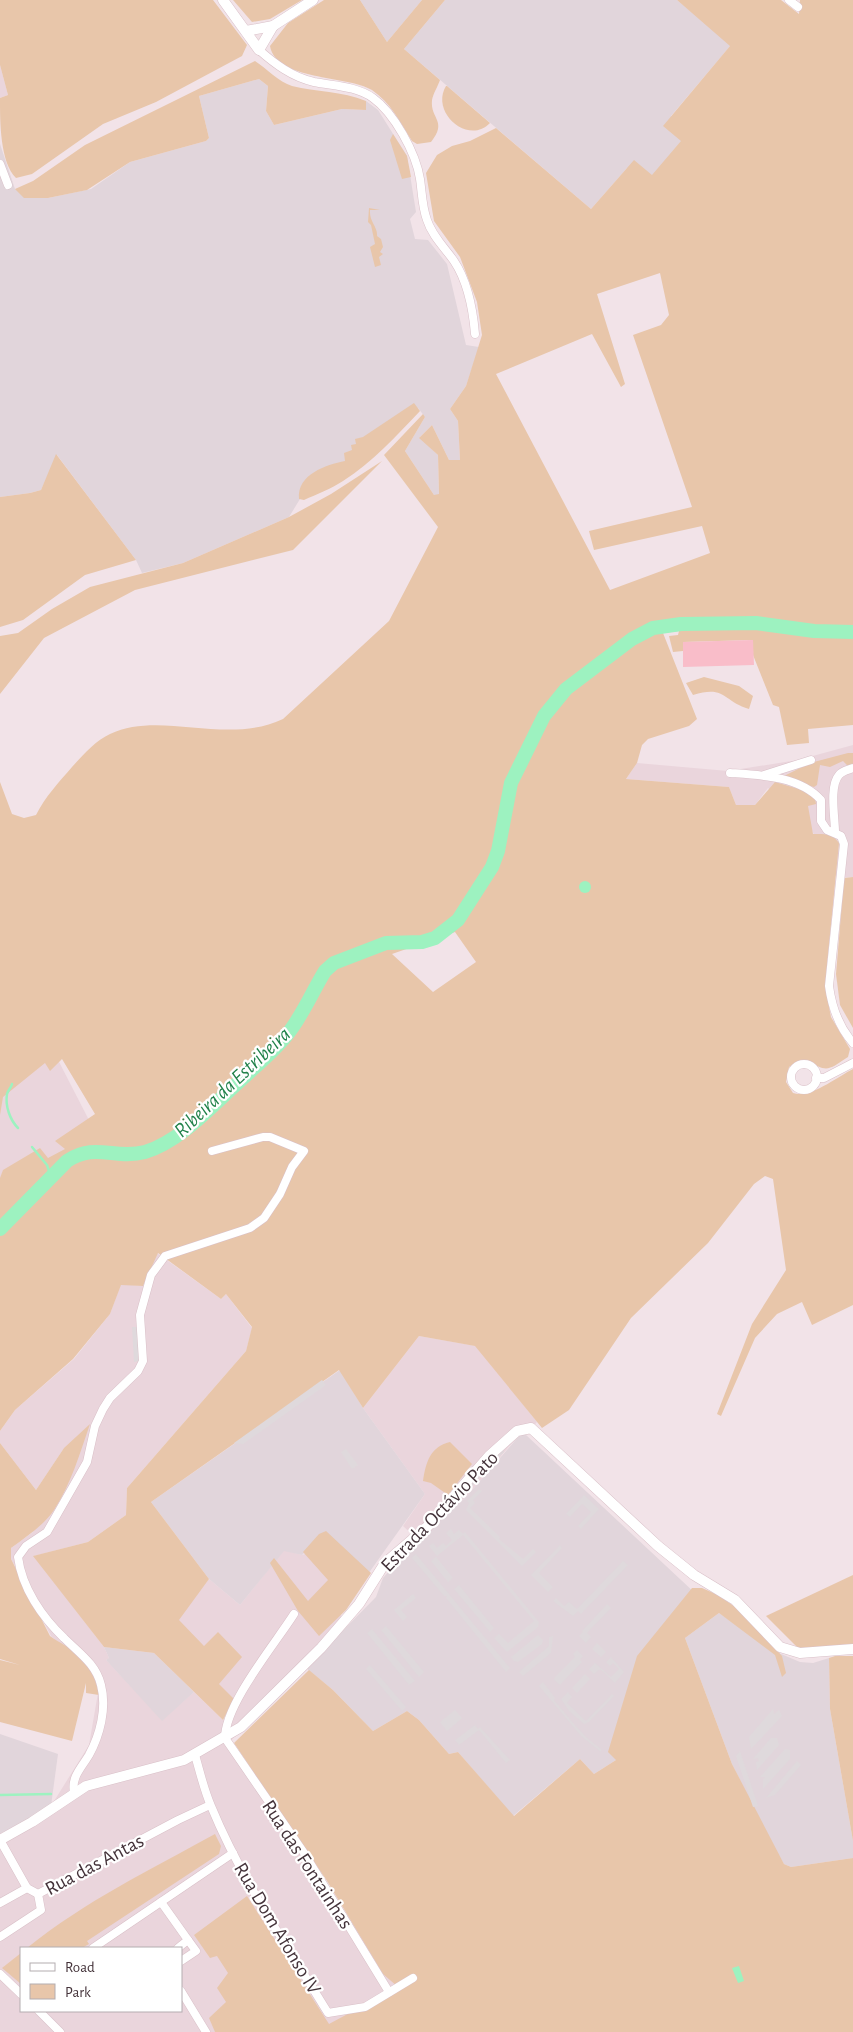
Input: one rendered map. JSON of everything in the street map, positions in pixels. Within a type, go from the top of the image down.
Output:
[{"type":"street","points":[[223,0],[259,50],[280,67],[300,78],[360,91],[374,98],[401,132],[418,168],[427,221],[460,272],[472,309],[475,334]]},
{"type":"street","points":[[246,31],[273,26],[313,0]]},
{"type":"street","points":[[789,0],[798,7]]},
{"type":"street","points":[[259,50],[273,26]]},
{"type":"street","points":[[0,164],[8,185]]},
{"type":"street","points":[[764,776],[811,760]]},
{"type":"street","points":[[835,832],[833,796],[839,775],[853,768]]},
{"type":"street","points":[[730,774],[764,776],[813,791],[821,800],[821,821],[827,830],[841,836],[844,844],[829,977],[830,994],[839,1022],[853,1043]]},
{"type":"street","points":[[816,1078],[824,1078],[853,1063]]},
{"type":"street","points":[[74,1792],[74,1779],[90,1754],[101,1729],[102,1686],[92,1665],[63,1637],[36,1604],[20,1574],[18,1557],[26,1546],[47,1532],[87,1462],[95,1426],[103,1409],[110,1398],[138,1371],[143,1361],[140,1315],[151,1275],[165,1256],[250,1228],[264,1218],[280,1194],[292,1167],[304,1151],[270,1137],[250,1140],[212,1151]]},
{"type":"street","name":"Estrada Octávio Pato","points":[[0,1840],[32,1822],[74,1792],[96,1782],[176,1763],[195,1755],[241,1727],[321,1648],[359,1604],[385,1563],[428,1526],[489,1456],[523,1428],[531,1428],[658,1546],[694,1575],[735,1600],[780,1647],[800,1653],[853,1649]]},
{"type":"street","points":[[225,1738],[225,1728],[238,1699],[294,1614]]},
{"type":"street","name":"Rua das Fontainhas","points":[[225,1738],[304,1853],[389,1992]]},
{"type":"street","name":"Rua Dom Afonso IV","points":[[195,1755],[210,1805],[233,1853],[324,2015],[365,2007],[413,1978]]},
{"type":"street","name":"Rua das Antas","points":[[0,1937],[41,1910],[38,1894],[210,1805]]},
{"type":"street","points":[[0,1840],[27,1888],[38,1894]]},
{"type":"street","points":[[94,1947],[233,1853]]},
{"type":"street","points":[[0,1903],[27,1888]]},
{"type":"street","points":[[161,1902],[196,1951],[182,1960]]},
{"type":"street","points":[[179,1947],[188,1940]]},
{"type":"street","points":[[0,1974],[20,1993]]},
{"type":"street","points":[[182,1993],[206,2032]]},
{"type":"street","points":[[39,2012],[60,2032]]},
{"type":"shaded area","points":[[360,0],[422,0],[387,42]]},
{"type":"shaded area","points":[[445,0],[677,0],[731,45],[671,116],[699,140],[660,186],[627,168],[591,209],[404,49]]},
{"type":"shaded area","points":[[0,65],[8,95],[0,98]]},
{"type":"shaded area","points":[[259,79],[268,86],[266,111],[274,125],[342,109],[365,110],[366,101],[378,110],[407,156],[416,212],[410,219],[415,239],[428,240],[447,264],[466,345],[479,347],[466,386],[450,409],[458,421],[460,460],[449,460],[432,425],[420,437],[438,455],[439,495],[434,495],[405,451],[425,417],[418,408],[300,499],[289,517],[183,563],[142,573],[136,560],[57,455],[41,490],[0,497],[0,144],[15,189],[48,198],[91,189],[130,162],[206,141],[209,138],[199,96]]},
{"type":"shaded area","points":[[853,745],[853,877],[837,878],[812,831],[768,788],[755,805],[736,805],[729,787],[626,779],[637,763],[728,771],[798,760]]},
{"type":"shaded area","points":[[583,881],[587,881],[591,887],[587,893],[583,893],[579,889],[579,885]]},
{"type":"shaded area","points":[[56,1056],[92,1126],[68,1153],[0,1187],[0,1092],[41,1059]]},
{"type":"shaded area","points":[[157,1253],[221,1299],[226,1294],[252,1328],[246,1351],[127,1488],[126,1515],[88,1542],[34,1556],[104,1647],[109,1658],[106,1660],[162,1720],[194,1692],[223,1720],[234,1699],[222,1700],[166,1629],[209,1579],[240,1605],[284,1550],[302,1555],[308,1553],[333,1575],[344,1629],[268,1707],[228,1743],[241,1765],[260,1750],[274,1772],[255,1786],[399,1987],[327,2031],[263,2024],[250,2032],[0,2032],[0,1836],[51,1806],[89,1745],[99,1687],[79,1652],[60,1645],[51,1636],[11,1559],[11,1548],[33,1532],[64,1448],[36,1490],[0,1443],[0,1431],[15,1410],[74,1359],[110,1314],[121,1284],[143,1286]]},
{"type":"shaded area","points":[[132,1327],[139,1327],[140,1361],[134,1362]]},
{"type":"shaded area","points":[[419,1336],[476,1346],[537,1422],[526,1435],[519,1435],[466,1497],[418,1540],[403,1526],[425,1494],[363,1408]]},
{"type":"shaded area","points":[[340,1370],[363,1408],[425,1494],[368,1574],[325,1533],[302,1555],[284,1551],[240,1605],[209,1579],[151,1502]]},
{"type":"shaded area","points":[[322,1380],[326,1385],[243,1444],[234,1443]]},
{"type":"shaded area","points":[[520,1435],[526,1435],[696,1594],[616,1760],[594,1774],[580,1759],[513,1816],[458,1752],[449,1754],[419,1720],[407,1711],[373,1731],[333,1690],[306,1668],[376,1597],[383,1578],[408,1549],[466,1497]]},
{"type":"shaded area","points":[[502,1447],[504,1452],[486,1469],[455,1508],[453,1507],[436,1525],[434,1523]]},
{"type":"shaded area","points":[[346,1449],[358,1465],[352,1469],[341,1452]]},
{"type":"shaded area","points":[[479,1489],[482,1491],[473,1500],[475,1503],[470,1508],[500,1537],[499,1539],[523,1559],[533,1549],[536,1552],[522,1566],[466,1510],[469,1503],[467,1501]]},
{"type":"shaded area","points":[[584,1495],[599,1509],[581,1529],[578,1526],[591,1512],[582,1504],[570,1517],[566,1514]]},
{"type":"shaded area","points":[[451,1529],[454,1534],[459,1530],[463,1534],[465,1532],[539,1622],[538,1627],[507,1652],[494,1638],[499,1634],[508,1643],[534,1621],[463,1535],[437,1556],[429,1546],[433,1543],[437,1548],[443,1543],[446,1546],[452,1540],[446,1533]]},
{"type":"shaded area","points":[[560,1545],[562,1548],[539,1573],[553,1587],[548,1592],[531,1575]]},
{"type":"shaded area","points":[[416,1554],[510,1668],[506,1672],[446,1598],[447,1596],[444,1596],[412,1558],[409,1560]]},
{"type":"shaded area","points":[[436,1557],[453,1578],[448,1582],[431,1561]]},
{"type":"shaded area","points":[[623,1561],[628,1565],[581,1614],[578,1611],[573,1616],[553,1601],[556,1598],[564,1606],[569,1602],[577,1609]]},
{"type":"shaded area","points":[[459,1585],[494,1628],[490,1632],[454,1589]]},
{"type":"shaded area","points":[[413,1594],[416,1598],[401,1610],[407,1617],[403,1621],[394,1610]]},
{"type":"shaded area","points":[[607,1604],[611,1608],[587,1633],[591,1637],[586,1643],[579,1636]]},
{"type":"shaded area","points":[[719,1613],[774,1651],[800,1662],[813,1663],[829,1658],[830,1709],[853,1841],[853,1858],[791,1867],[784,1864],[768,1837],[732,1764],[685,1638]]},
{"type":"shaded area","points":[[386,1626],[424,1672],[419,1677],[381,1630]]},
{"type":"shaded area","points":[[372,1629],[415,1681],[409,1685],[367,1633]]},
{"type":"shaded area","points":[[538,1635],[543,1640],[542,1644],[518,1662],[514,1661],[511,1657]]},
{"type":"shaded area","points":[[553,1636],[551,1653],[523,1676],[519,1672],[549,1646],[549,1637]]},
{"type":"shaded area","points":[[597,1643],[606,1652],[601,1657],[592,1649]]},
{"type":"shaded area","points":[[104,1647],[154,1653],[194,1692],[162,1721],[106,1660],[109,1658]]},
{"type":"shaded area","points":[[577,1650],[583,1656],[580,1660],[582,1662],[560,1685],[554,1680],[555,1677],[575,1657],[573,1654]]},
{"type":"shaded area","points":[[611,1657],[624,1672],[615,1683],[600,1669],[594,1674],[589,1669],[595,1663],[611,1677],[619,1669],[613,1663],[610,1666],[606,1662]]},
{"type":"shaded area","points":[[370,1665],[406,1707],[402,1711],[366,1669]]},
{"type":"shaded area","points":[[585,1674],[590,1679],[577,1693],[572,1688]]},
{"type":"shaded area","points":[[543,1682],[555,1698],[554,1700],[586,1737],[601,1749],[601,1752],[581,1736],[539,1686]]},
{"type":"shaded area","points":[[568,1692],[572,1697],[567,1703],[586,1721],[612,1694],[614,1696],[589,1722],[584,1724],[569,1711],[561,1699]]},
{"type":"shaded area","points":[[773,1709],[774,1714],[779,1710],[782,1716],[751,1749],[749,1737]]},
{"type":"shaded area","points":[[455,1710],[462,1718],[447,1731],[440,1722]]},
{"type":"shaded area","points":[[475,1725],[478,1729],[480,1727],[510,1760],[506,1763],[479,1730],[459,1745],[455,1740]]},
{"type":"shaded area","points":[[0,1734],[58,1754],[51,1806],[0,1834]]},
{"type":"shaded area","points":[[771,1738],[777,1738],[779,1745],[757,1770],[756,1762],[759,1761],[758,1758],[753,1759]]},
{"type":"shaded area","points":[[785,1749],[790,1750],[790,1759],[763,1789],[765,1777],[760,1777]]},
{"type":"shaded area","points":[[740,1751],[758,1806],[753,1807],[736,1756]]},
{"type":"shaded area","points":[[797,1761],[801,1765],[775,1795],[766,1798]]},
{"type":"shaded area","points":[[739,1966],[744,1981],[738,1983],[732,1968]]},
{"type":"green space","points":[[0,0],[213,0],[247,45],[242,56],[156,102],[103,124],[32,174],[16,178],[7,162],[1,130],[0,98],[8,95],[0,65]]},
{"type":"green space","points":[[233,0],[302,0],[270,19],[252,22]]},
{"type":"green space","points":[[324,0],[360,0],[387,42],[422,0],[445,0],[404,49],[440,80],[432,100],[438,129],[431,142],[417,144],[412,141],[390,107],[372,90],[361,85],[298,71],[285,66],[275,57],[270,46],[288,23]]},
{"type":"green space","points":[[677,0],[781,0],[799,14],[800,0],[853,0],[853,725],[808,729],[809,743],[787,745],[779,707],[773,705],[753,655],[753,640],[683,642],[683,651],[673,652],[669,636],[678,635],[679,631],[663,633],[697,719],[689,726],[648,739],[642,745],[637,763],[626,779],[729,787],[736,805],[755,805],[775,782],[802,790],[815,798],[816,804],[808,806],[813,834],[831,836],[839,843],[825,986],[831,1017],[850,1049],[848,1057],[828,1068],[819,1067],[806,1060],[798,1061],[789,1067],[786,1082],[793,1093],[807,1093],[853,1069],[853,1305],[812,1325],[802,1302],[777,1314],[755,1338],[721,1416],[717,1414],[752,1324],[786,1270],[773,1179],[765,1176],[754,1184],[708,1243],[631,1318],[569,1410],[542,1428],[475,1346],[419,1336],[363,1408],[339,1370],[151,1502],[209,1579],[179,1620],[204,1646],[218,1632],[242,1657],[219,1684],[234,1699],[223,1720],[154,1653],[104,1647],[33,1556],[88,1542],[126,1515],[127,1488],[246,1351],[252,1327],[226,1294],[221,1299],[158,1253],[143,1286],[121,1285],[110,1314],[73,1359],[15,1410],[0,1431],[0,1178],[3,1170],[40,1148],[48,1158],[65,1149],[55,1141],[95,1114],[62,1059],[50,1071],[45,1063],[3,1097],[0,1115],[0,782],[12,814],[24,818],[36,815],[57,784],[76,762],[94,744],[110,734],[130,728],[151,725],[239,729],[261,726],[283,719],[389,621],[438,527],[384,455],[423,414],[425,417],[405,451],[434,495],[439,494],[438,455],[419,438],[432,425],[449,460],[460,460],[458,421],[450,409],[466,386],[482,335],[477,302],[460,257],[434,221],[426,173],[437,155],[452,146],[470,141],[496,128],[591,209],[634,160],[652,175],[681,141],[663,126],[730,46]],"holes":[[[660,273],[669,315],[661,325],[633,335],[692,507],[589,531],[594,550],[702,526],[710,553],[610,590],[496,374],[592,334],[621,387],[625,384],[597,294]],[[455,932],[476,962],[433,992],[392,954]]]},
{"type":"green space","points":[[255,61],[277,78],[292,86],[348,95],[366,101],[366,110],[342,109],[274,125],[266,111],[268,86],[259,79],[199,96],[209,138],[206,141],[130,162],[87,190],[48,198],[24,198],[15,189],[33,181],[85,145]]},
{"type":"green space","points":[[446,86],[490,123],[481,129],[472,131],[454,123],[447,115],[443,106],[442,96]]},
{"type":"green space","points":[[393,134],[407,156],[411,177],[402,179],[390,140]]},
{"type":"green space","points":[[369,208],[380,210],[370,210],[377,236],[381,239],[383,247],[380,252],[383,254],[379,257],[381,265],[375,267],[370,247],[375,244],[371,225],[368,222]]},
{"type":"green space","points":[[414,403],[420,411],[364,466],[334,486],[304,500],[299,499],[300,490],[308,477],[322,468],[345,461],[344,453],[352,450],[351,445],[356,444],[355,439],[363,437]]},
{"type":"green space","points":[[56,454],[136,560],[85,575],[23,620],[0,627],[0,497],[41,490]]},
{"type":"green space","points":[[382,461],[293,550],[135,590],[44,638],[0,694],[0,636],[18,633],[52,609],[90,587],[183,563],[289,517],[331,494]]},
{"type":"green space","points":[[704,677],[739,686],[753,696],[749,709],[718,693],[704,692],[693,695],[686,683]]},
{"type":"green space","points":[[853,753],[853,766],[849,767],[843,761],[830,767],[820,765],[817,785],[814,787],[780,778],[810,763]]},
{"type":"green space","points":[[853,877],[853,1028],[840,1005],[836,974],[844,878]]},
{"type":"green space","points":[[90,1424],[70,1479],[54,1510],[40,1526],[11,1548],[11,1559],[50,1636],[81,1657],[92,1672],[96,1684],[99,1695],[86,1693],[86,1683],[72,1741],[0,1722],[0,1660],[20,1665],[0,1659],[0,1443],[36,1490],[64,1448]]},
{"type":"green space","points":[[450,1442],[472,1464],[448,1495],[431,1483],[423,1481],[430,1456],[443,1444]]},
{"type":"green space","points":[[326,1531],[371,1573],[346,1610],[319,1636],[298,1611],[270,1563],[274,1558],[308,1601],[328,1580],[303,1552],[319,1534]]},
{"type":"green space","points":[[853,1575],[853,1647],[798,1648],[766,1616]]},
{"type":"green space","points":[[692,1588],[702,1588],[718,1595],[741,1611],[782,1656],[786,1673],[782,1677],[775,1655],[719,1613],[685,1638],[732,1764],[784,1864],[791,1867],[853,1858],[853,2032],[215,2032],[209,2018],[226,2002],[217,1988],[228,1973],[217,1956],[210,1958],[194,1935],[247,1896],[329,2024],[398,1987],[383,1974],[327,1881],[234,1743],[309,1670],[333,1690],[373,1731],[407,1711],[419,1720],[449,1754],[458,1752],[514,1816],[580,1759],[594,1774],[616,1760],[608,1752],[637,1656]]},
{"type":"green space","points":[[853,1656],[853,1841],[830,1709],[829,1658]]},
{"type":"green space","points":[[215,1834],[221,1846],[219,1854],[87,1941],[89,1944],[84,1947],[28,1947],[72,1915]]},
{"type":"green space","points":[[20,1954],[20,1983],[2,1968]]},
{"type":"sand","points":[[753,640],[754,665],[683,667],[683,642]]},
{"type":"waterway","name":"Ribeira da Estribeira","points":[[0,1229],[67,1161],[77,1155],[96,1152],[124,1154],[145,1152],[158,1147],[184,1131],[281,1042],[297,1021],[325,971],[334,963],[386,943],[422,942],[435,938],[458,920],[492,867],[498,851],[511,783],[544,716],[566,689],[632,639],[653,628],[681,624],[756,623],[814,631],[853,632]]},
{"type":"waterway","points":[[12,1084],[7,1094],[7,1108],[10,1117],[18,1128]]},
{"type":"waterway","points":[[32,1147],[47,1165],[51,1177]]},
{"type":"waterway","points":[[0,1795],[51,1794]]}]
